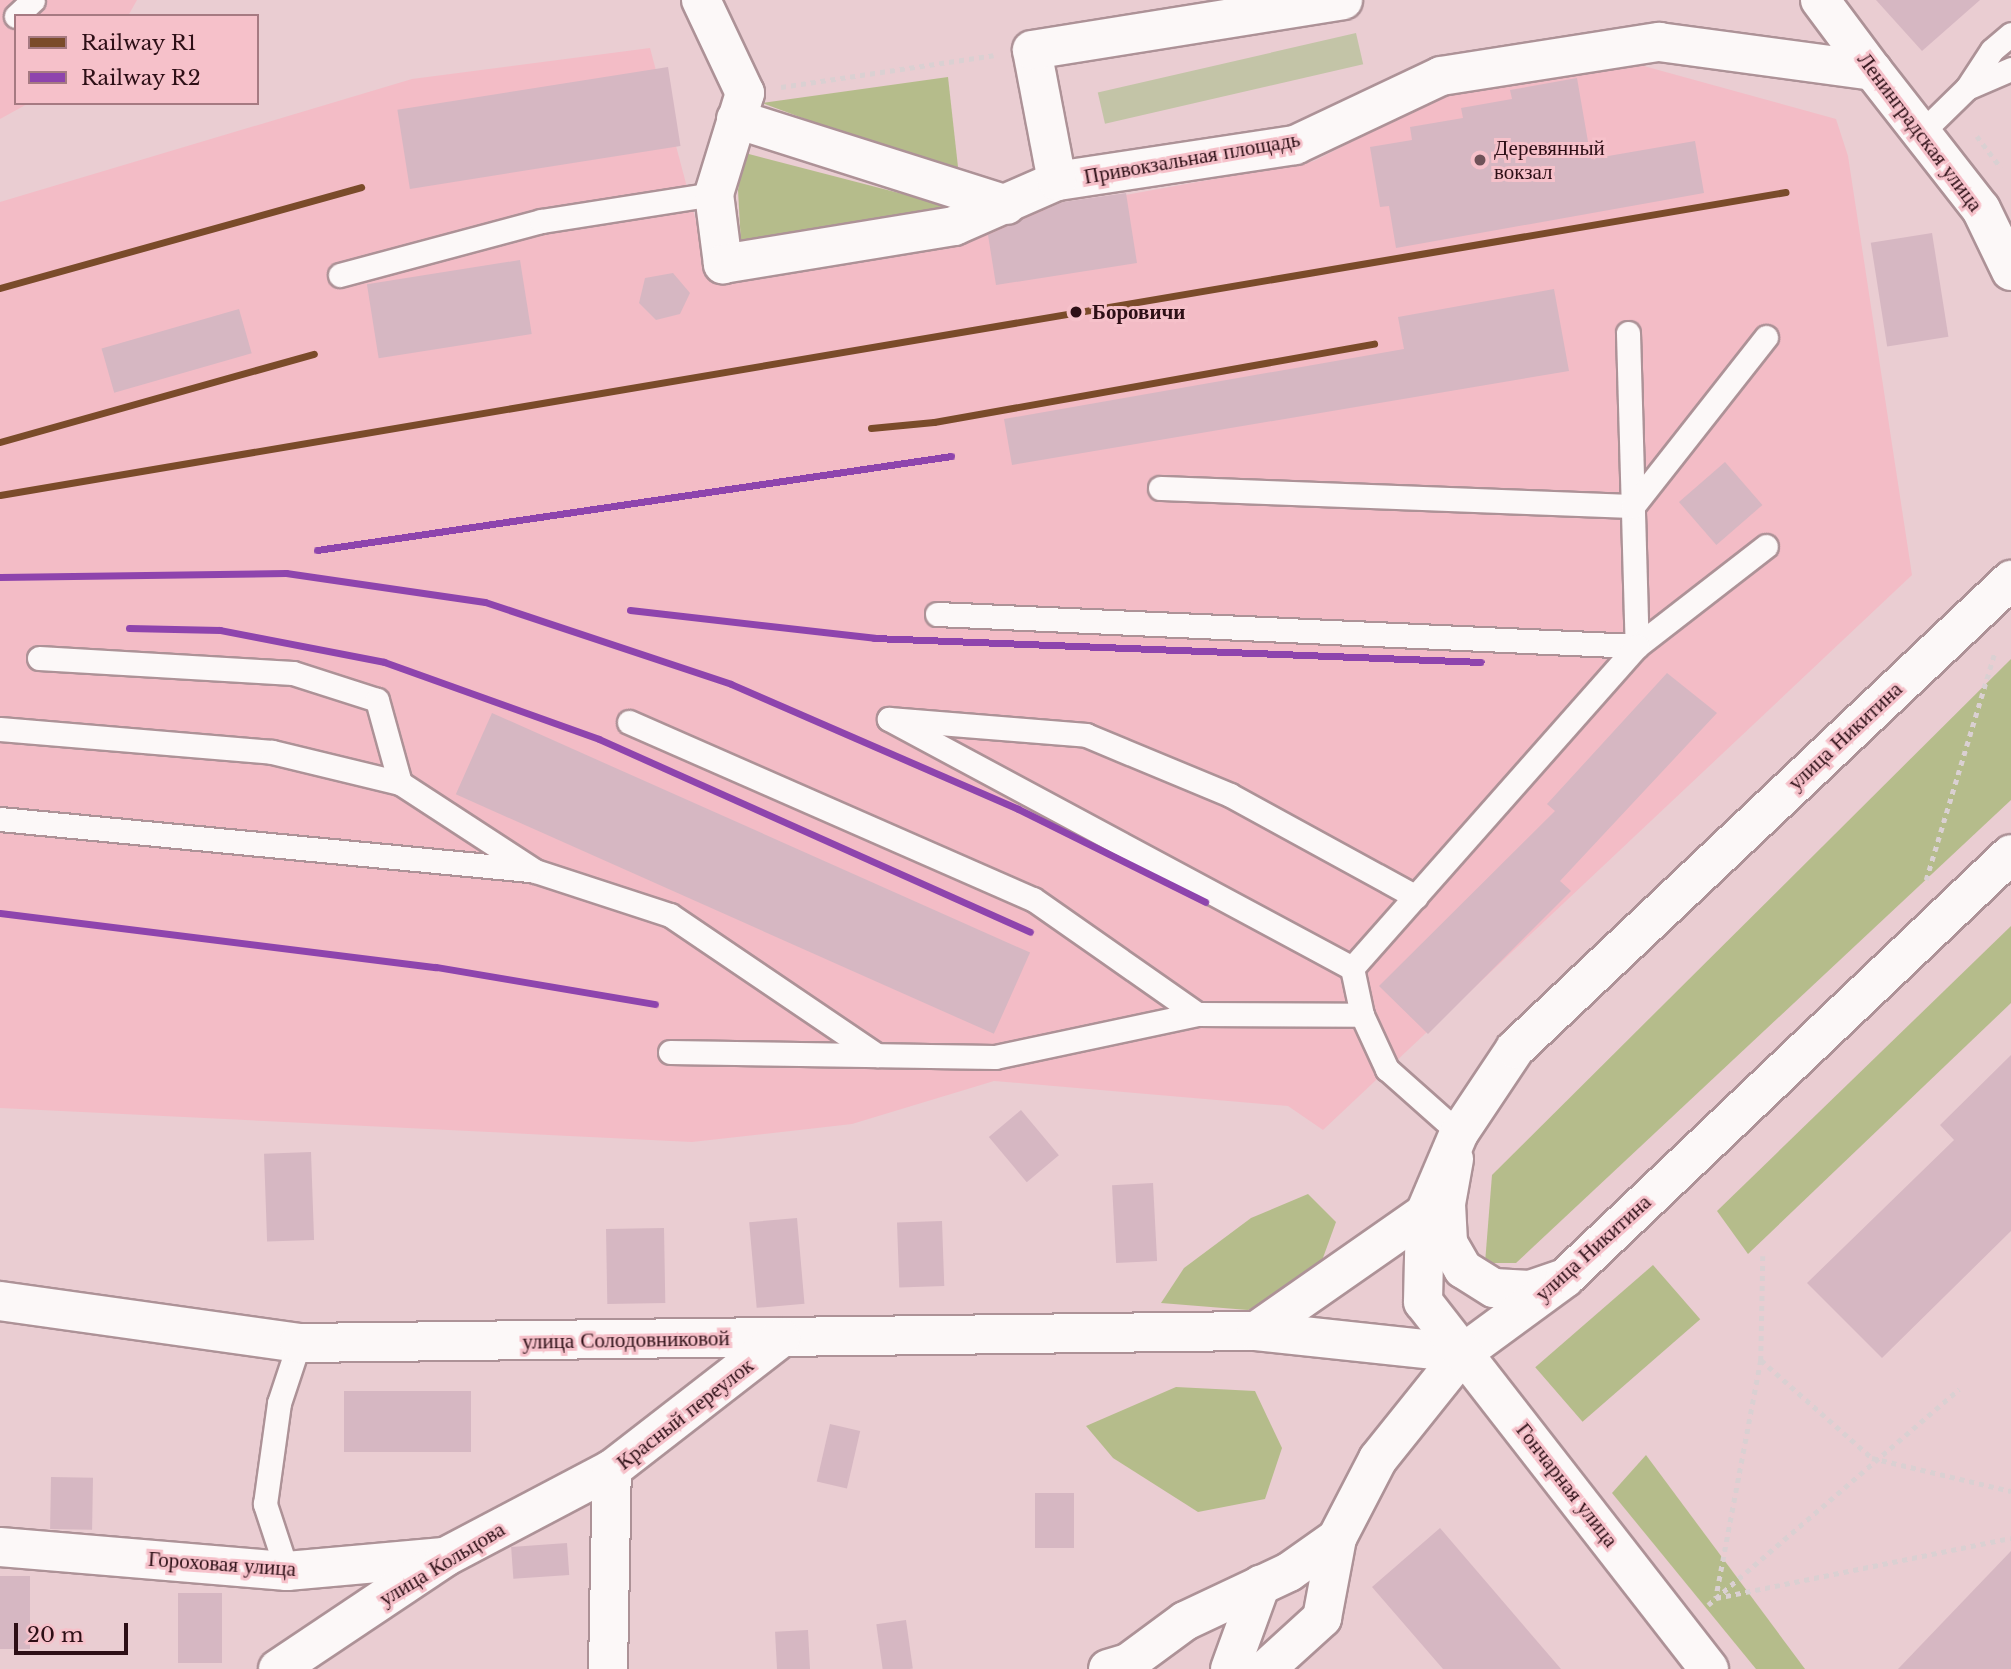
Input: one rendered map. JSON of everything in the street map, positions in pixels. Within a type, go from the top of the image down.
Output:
[{"type":"street","points":[[701,0],[741,106],[714,194],[723,264],[954,226],[1057,181]]},
{"type":"street","points":[[1032,50],[1291,4],[1343,0]]},
{"type":"street","name":"Ленинградская улица","points":[[1820,0],[1981,209],[2011,271]]},
{"type":"street","name":"Привокзальная площадь","points":[[1032,50],[1057,181],[1295,145],[1441,76],[1659,42],[1873,71]]},
{"type":"street","points":[[741,106],[1007,205]]},
{"type":"street","name":"улица Никитина","points":[[1423,1302],[1425,1213],[1459,1133],[1515,1049],[2002,588]]},
{"type":"street","name":"улица Никитина","points":[[1337,1538],[1378,1459],[1463,1353],[1565,1278],[2011,854]]},
{"type":"street","points":[[1459,1133],[1446,1204],[1448,1243],[1463,1269],[1494,1288],[1530,1290],[1565,1278]]},
{"type":"street","points":[[1256,1331],[1425,1213]]},
{"type":"street","name":"улица Солодовниковой","points":[[0,1301],[299,1343],[1256,1331],[1463,1353]]},
{"type":"street","name":"Гончарная улица","points":[[1423,1302],[1709,1669]]},
{"type":"street","name":"Красный переулок","points":[[608,1669],[612,1469],[781,1338]]},
{"type":"street","name":"улица Кольцова","points":[[278,1669],[445,1557],[612,1469]]},
{"type":"street","points":[[1108,1669],[1128,1662],[1185,1621],[1261,1584],[1337,1538]]},
{"type":"street","points":[[1266,1669],[1322,1618],[1337,1538]]},
{"type":"street","name":"Гороховая улица","points":[[0,1547],[287,1571],[445,1557]]},
{"type":"street","points":[[1230,1669],[1261,1584]]},
{"type":"lane","points":[[18,14],[33,0]]},
{"type":"lane","points":[[0,30],[14,18]]},
{"type":"lane","points":[[1921,133],[1967,88],[1992,50],[2011,34]]},
{"type":"lane","points":[[1967,88],[2011,69]]},
{"type":"lane","points":[[340,275],[541,221],[714,194]]},
{"type":"lane","points":[[1628,333],[1637,646]]},
{"type":"lane","points":[[1633,506],[1766,337]]},
{"type":"lane","points":[[1160,488],[1633,506]]},
{"type":"lane","points":[[1352,968],[1637,646],[1766,546]]},
{"type":"lane","points":[[937,614],[1637,646]]},
{"type":"lane","points":[[39,658],[293,673],[377,701],[400,783]]},
{"type":"lane","points":[[1416,897],[1230,795],[1086,735],[890,719],[1352,968],[1362,1016],[1387,1069],[1459,1133]]},
{"type":"lane","points":[[629,722],[1033,900],[1197,1014]]},
{"type":"lane","points":[[0,729],[272,752],[400,783],[535,871]]},
{"type":"lane","points":[[0,819],[535,871],[670,915],[877,1055]]},
{"type":"lane","points":[[670,1052],[995,1057],[1197,1014],[1362,1016]]},
{"type":"lane","points":[[287,1571],[265,1504],[279,1403],[299,1343]]},
{"type":"path","points":[[741,106],[1032,50]]},
{"type":"path","points":[[1926,883],[1995,657],[2002,588]]},
{"type":"path","points":[[1716,1598],[1762,1360],[1763,1256]]},
{"type":"path","points":[[1762,1360],[1872,1458],[2011,1491]]},
{"type":"path","points":[[1678,1629],[1872,1458],[1959,1389]]},
{"type":"path","points":[[1716,1598],[2011,1538]]},
{"type":"shaded area","points":[[0,0],[137,0],[129,14],[14,14],[14,105],[25,105],[0,119]]},
{"type":"shaded area","points":[[650,48],[709,270],[1314,161],[1445,94],[1622,60],[1836,119],[1848,156],[1912,575],[1323,1130],[1288,1106],[994,1081],[852,1124],[692,1142],[0,1108],[0,202],[412,79]]},
{"type":"green space","points":[[1356,33],[1363,64],[1105,124],[1098,93]]},
{"type":"green space","points":[[948,77],[959,176],[762,103]]},
{"type":"green space","points":[[745,153],[953,207],[741,244],[738,190]]},
{"type":"green space","points":[[2011,659],[2011,800],[1516,1263],[1485,1263],[1492,1175]]},
{"type":"green space","points":[[2011,926],[2011,1003],[1748,1254],[1717,1211]]},
{"type":"green space","points":[[1308,1194],[1336,1222],[1316,1277],[1248,1310],[1161,1303],[1184,1268],[1251,1218]]},
{"type":"green space","points":[[1653,1265],[1700,1319],[1583,1422],[1535,1367]]},
{"type":"green space","points":[[1176,1387],[1255,1391],[1282,1448],[1265,1499],[1198,1512],[1113,1458],[1086,1426]]},
{"type":"green space","points":[[1646,1455],[1805,1669],[1756,1669],[1612,1493]]},
{"type":"building","points":[[1876,0],[1980,0],[1922,51]]},
{"type":"building","points":[[668,67],[681,146],[410,189],[397,110]]},
{"type":"building","points":[[1577,78],[1591,159],[1695,141],[1704,193],[1396,248],[1389,206],[1380,207],[1370,147],[1412,140],[1410,127],[1463,118],[1461,108],[1512,99],[1510,90]]},
{"type":"building","points":[[1126,193],[1137,263],[996,285],[988,235],[1063,202]]},
{"type":"building","points":[[1932,233],[1948,337],[1887,346],[1871,243]]},
{"type":"building","points":[[520,260],[532,334],[379,358],[367,284]]},
{"type":"building","points":[[673,273],[690,293],[680,314],[656,320],[639,303],[645,278]]},
{"type":"building","points":[[1554,289],[1569,371],[1012,465],[1004,419],[1404,349],[1398,317]]},
{"type":"building","points":[[239,309],[252,353],[114,393],[102,348]]},
{"type":"building","points":[[1725,462],[1762,505],[1716,545],[1679,502]]},
{"type":"building","points":[[1667,673],[1717,713],[1560,881],[1571,891],[1428,1034],[1379,986],[1555,811],[1547,804]]},
{"type":"building","points":[[492,713],[1030,953],[994,1034],[456,794]]},
{"type":"building","points":[[2011,1055],[2011,1231],[1882,1358],[1807,1283],[1954,1140],[1940,1125]]},
{"type":"building","points":[[1021,1110],[1059,1155],[1027,1182],[989,1137]]},
{"type":"building","points":[[311,1152],[314,1240],[267,1242],[264,1154]]},
{"type":"building","points":[[1153,1183],[1157,1261],[1116,1263],[1112,1185]]},
{"type":"building","points":[[797,1218],[804,1304],[757,1308],[749,1222]]},
{"type":"building","points":[[942,1221],[944,1286],[899,1288],[897,1223]]},
{"type":"building","points":[[664,1228],[665,1303],[607,1304],[606,1229]]},
{"type":"building","points":[[344,1391],[471,1391],[471,1452],[344,1452]]},
{"type":"building","points":[[830,1424],[860,1431],[847,1488],[817,1481]]},
{"type":"building","points":[[51,1477],[93,1478],[92,1530],[50,1529]]},
{"type":"building","points":[[1035,1493],[1074,1493],[1074,1548],[1035,1548]]},
{"type":"building","points":[[1440,1528],[1561,1669],[1443,1669],[1372,1587]]},
{"type":"building","points":[[567,1543],[569,1575],[513,1579],[511,1547]]},
{"type":"building","points":[[2011,1551],[2011,1669],[1898,1669]]},
{"type":"building","points":[[0,1576],[30,1576],[30,1649],[0,1649]]},
{"type":"building","points":[[178,1593],[222,1593],[222,1663],[178,1663]]},
{"type":"building","points":[[906,1620],[913,1669],[883,1669],[876,1624]]},
{"type":"building","points":[[808,1630],[810,1669],[777,1669],[775,1632]]},
{"type":"rail line","name":"R1","points":[[0,288],[361,187]]},
{"type":"rail line","name":"R1","points":[[0,495],[1785,192]]},
{"type":"rail line","name":"R1","points":[[871,428],[934,422],[1374,344]]},
{"type":"rail line","name":"R1","points":[[0,442],[314,354]]},
{"type":"rail line","name":"R2","points":[[317,550],[951,456]]},
{"type":"rail line","name":"R2","points":[[0,577],[286,573],[485,602],[731,684],[1018,809],[1205,902]]},
{"type":"rail line","name":"R2","points":[[630,610],[874,638],[1481,662]]},
{"type":"rail line","name":"R2","points":[[129,628],[220,630],[384,662],[599,739],[1030,932]]},
{"type":"rail line","name":"R2","points":[[0,913],[436,967],[655,1004]]},
{"type":"place","name":"Деревянный вокзал","points":[[1480,160]]},
{"type":"place","name":"Боровичи","points":[[1076,312]]}]
